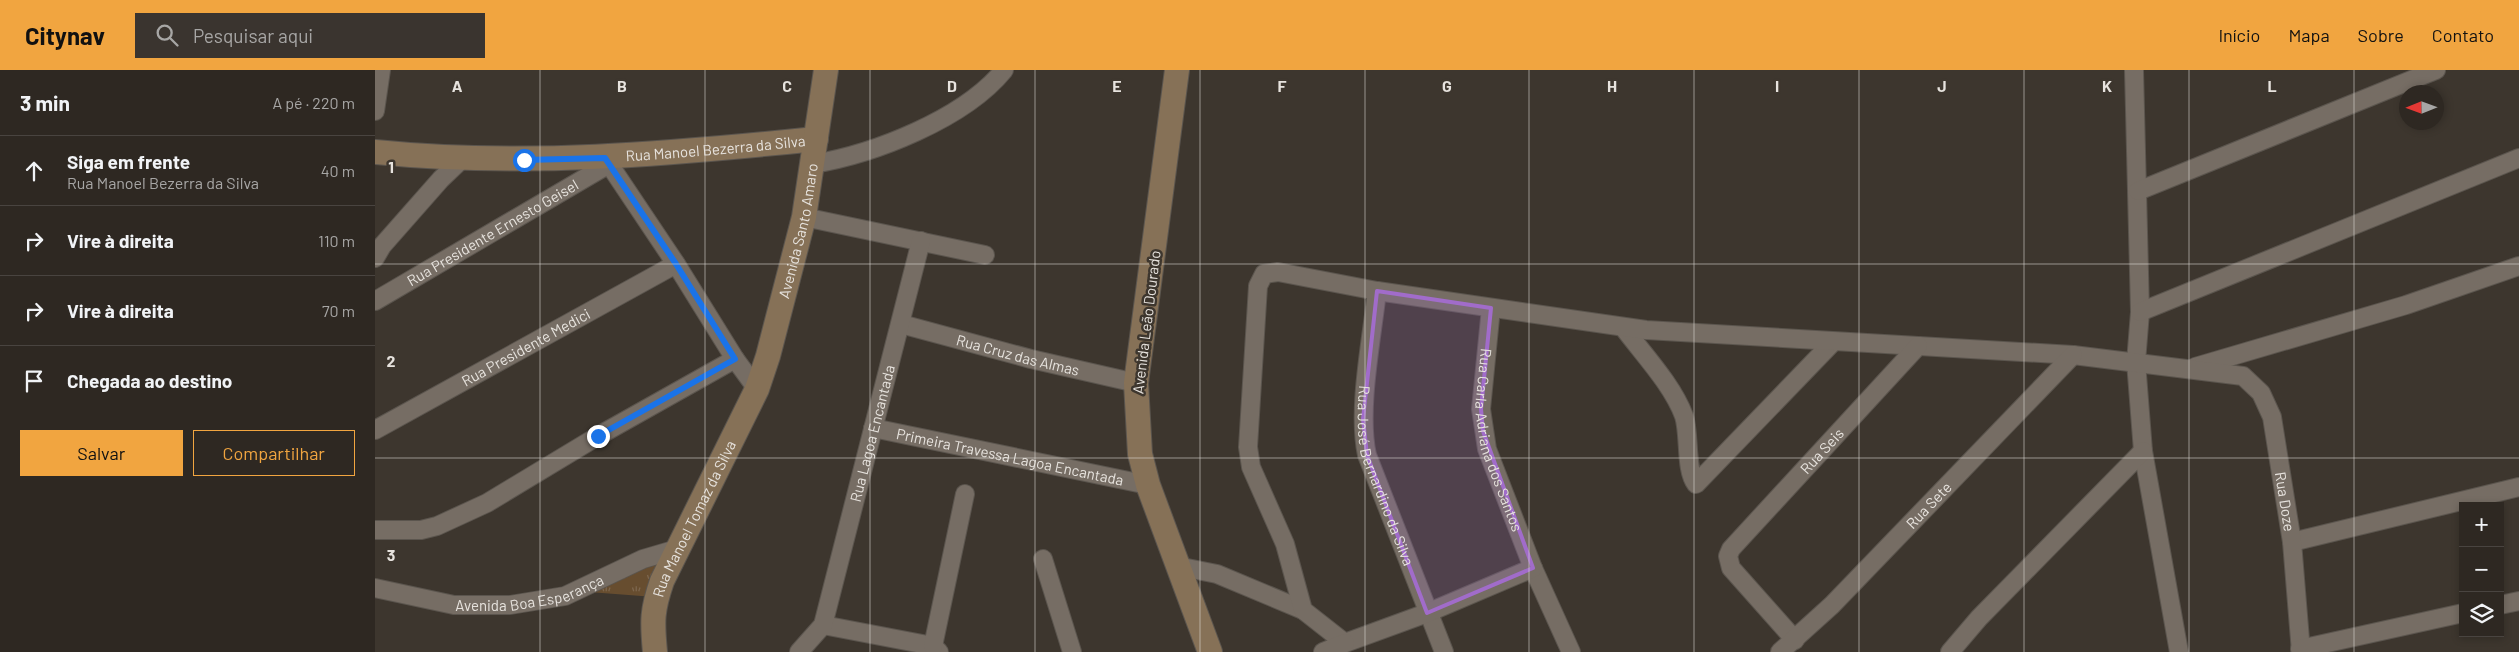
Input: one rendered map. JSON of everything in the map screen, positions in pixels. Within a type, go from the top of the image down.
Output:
[{"type":"street","points":[[375,111],[381,70]]},
{"type":"street","name":"Avenida Santo Amaro","points":[[757,389],[768,356],[804,217],[826,70]]},
{"type":"street","points":[[813,164],[859,154],[922,128],[970,102],[1004,70]]},
{"type":"street","name":"Avenida Leão Dourado","points":[[1177,70],[1136,383],[1140,454],[1148,485],[1210,652]]},
{"type":"street","points":[[2138,191],[2436,70]]},
{"type":"street","points":[[2136,71],[2140,312],[2137,362],[2143,451],[2179,652]]},
{"type":"street","name":"Rua Manoel Bezerra da Silva","points":[[375,152],[462,159],[607,161],[816,139]]},
{"type":"street","points":[[2140,312],[2519,158]]},
{"type":"street","points":[[375,258],[382,246],[441,179],[462,159]]},
{"type":"street","points":[[607,161],[676,264],[735,359],[757,389]]},
{"type":"street","name":"Rua Presidente Ernesto Geisel","points":[[375,301],[607,161]]},
{"type":"street","points":[[804,217],[985,255]]},
{"type":"street","name":"Rua Lagoa Encantada","points":[[823,625],[921,241]]},
{"type":"street","name":"Rua Presidente Medici","points":[[375,430],[676,264]]},
{"type":"street","points":[[2185,370],[2405,306],[2519,266]]},
{"type":"street","name":"Rua Doze","points":[[1303,610],[1285,544],[1256,479],[1248,447],[1258,286],[1261,278],[1271,272],[1377,291],[1623,327],[2073,356],[2137,362],[2185,370],[2243,376],[2261,393],[2271,417],[2291,542],[2300,650]]},
{"type":"street","name":"Rua José Bernardino da Silva","points":[[1377,291],[1363,419],[1363,441],[1427,613],[1445,652]]},
{"type":"street","name":"Rua Carla Adriana dos Santos","points":[[1491,308],[1481,408],[1487,449],[1533,568],[1571,652]]},
{"type":"street","name":"Rua Cruz das Almas","points":[[901,324],[1031,359],[1136,383]]},
{"type":"street","points":[[1623,327],[1667,386],[1683,414],[1687,430],[1692,474],[1696,484],[1833,342]]},
{"type":"street","name":"Rua Seis","points":[[1795,640],[1731,568],[1728,556],[1731,549],[1918,346]]},
{"type":"street","name":"Rua Sete","points":[[1780,652],[1832,606],[2073,356]]},
{"type":"street","points":[[375,530],[421,530],[437,526],[487,503],[735,359]]},
{"type":"street","name":"Rua Manoel Tomaz da Silva","points":[[655,652],[652,621],[653,606],[677,550],[757,389]]},
{"type":"street","name":"Primeira Travessa Lagoa Encantada","points":[[873,428],[1148,485]]},
{"type":"street","points":[[1950,652],[1979,618],[2143,451]]},
{"type":"street","points":[[2291,542],[2519,487]]},
{"type":"street","points":[[799,652],[823,625],[936,649],[965,494]]},
{"type":"street","name":"Avenida Boa Esperança","points":[[375,588],[454,605],[509,605],[565,596],[643,559],[677,550]]},
{"type":"street","points":[[1043,559],[1072,652]]},
{"type":"street","points":[[1177,566],[1217,574],[1303,610],[1345,643]]},
{"type":"street","points":[[1323,652],[1427,613],[1533,568]]},
{"type":"street","points":[[2504,604],[2519,601]]},
{"type":"street","points":[[2300,650],[2459,614]]},
{"type":"highlighted area","points":[[1377,291],[1491,308],[1481,409],[1483,431],[1533,568],[1427,613],[1367,455],[1363,419]]},
{"type":"green space","points":[[668,552],[655,597],[589,592]]},
{"type":"route","points":[[524,160],[605,158],[676,264],[735,359],[598,436]]}]
